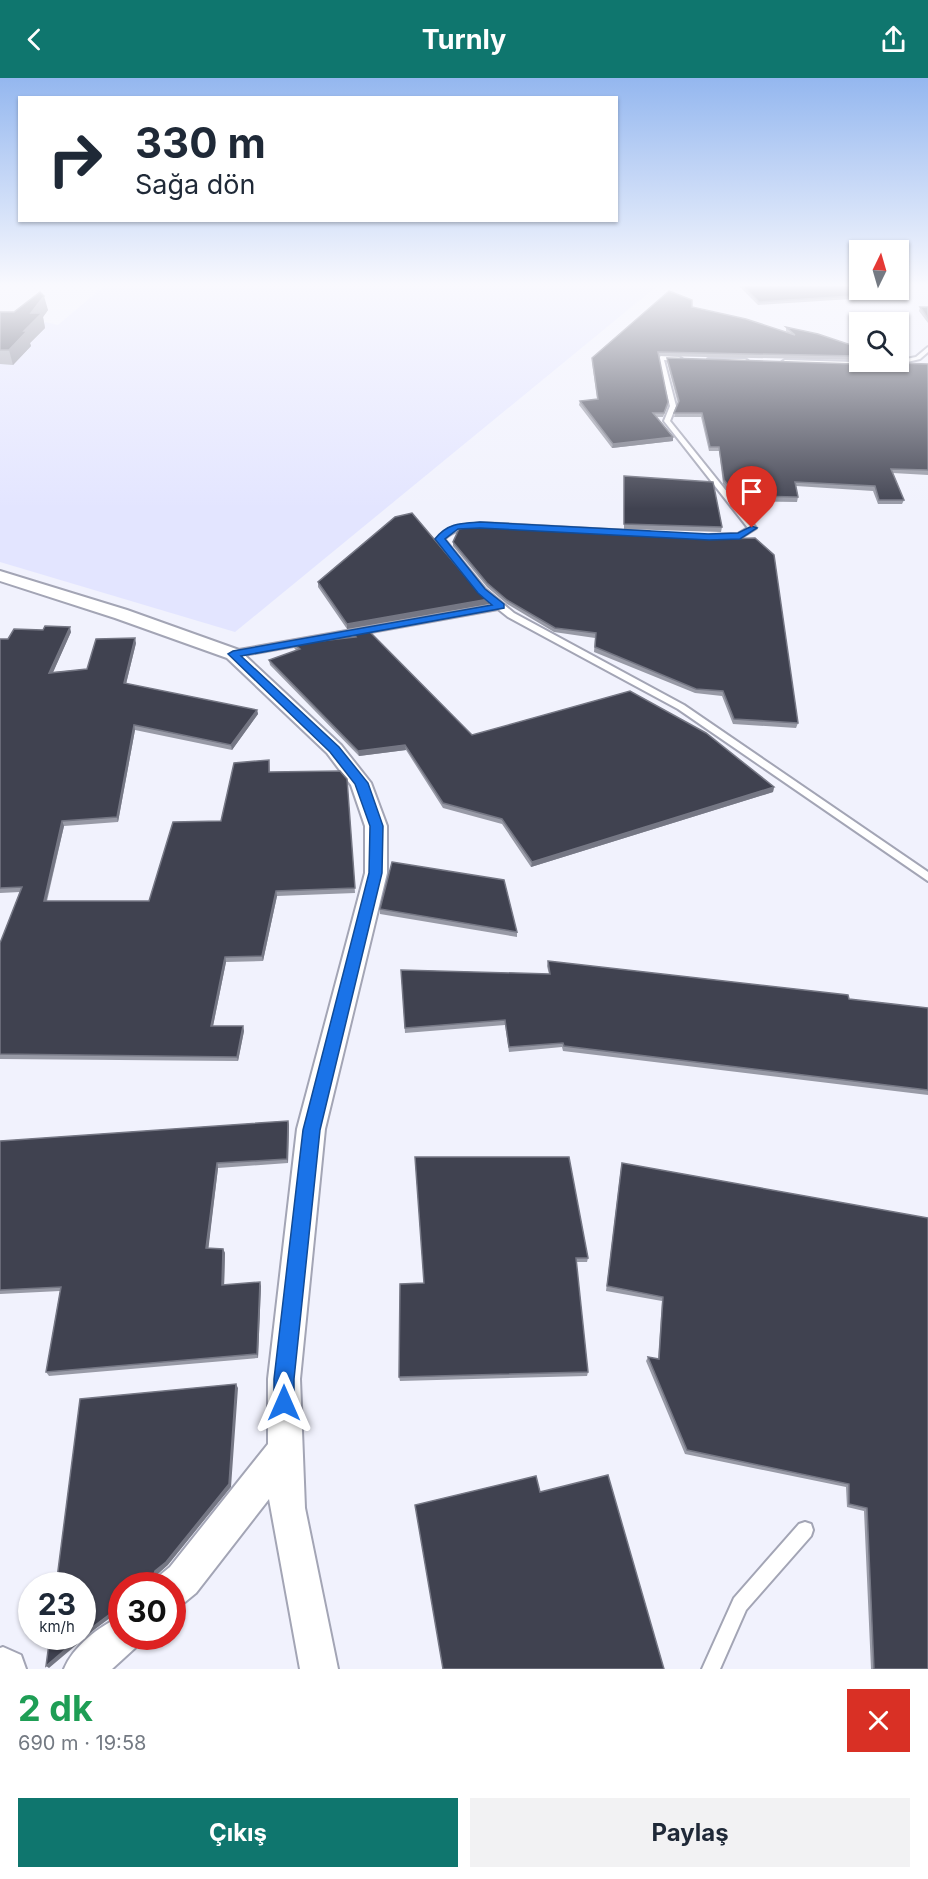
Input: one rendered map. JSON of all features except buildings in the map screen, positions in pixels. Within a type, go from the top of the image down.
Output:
[{"type":"street","points":[[0,576],[121,614],[233,654],[334,750],[361,783],[376,826],[376,873],[311,1130],[284,1379],[287,1508],[319,1669]]},
{"type":"street","points":[[186,1576],[285,1450]]},
{"type":"street","points":[[83,1669],[108,1647]]},
{"type":"lane","points":[[662,360],[673,406],[668,412],[667,421],[752,528],[740,536],[699,537]]},
{"type":"lane","points":[[717,360],[749,361]]},
{"type":"lane","points":[[779,362],[885,365],[907,360]]},
{"type":"lane","points":[[656,535],[480,525],[456,526],[440,539],[482,591],[500,606],[541,634],[681,707],[928,877]]},
{"type":"lane","points":[[233,654],[500,606]]},
{"type":"lane","points":[[711,1669],[740,1604],[805,1530]]},
{"type":"shaded area","points":[[0,360],[566,360],[235,632],[0,562]]},
{"type":"route","points":[[284,1403],[284,1379],[311,1130],[376,873],[376,826],[361,783],[334,750],[233,654],[500,606],[482,591],[440,539],[456,526],[480,525],[709,537],[740,536],[752,528]]}]
